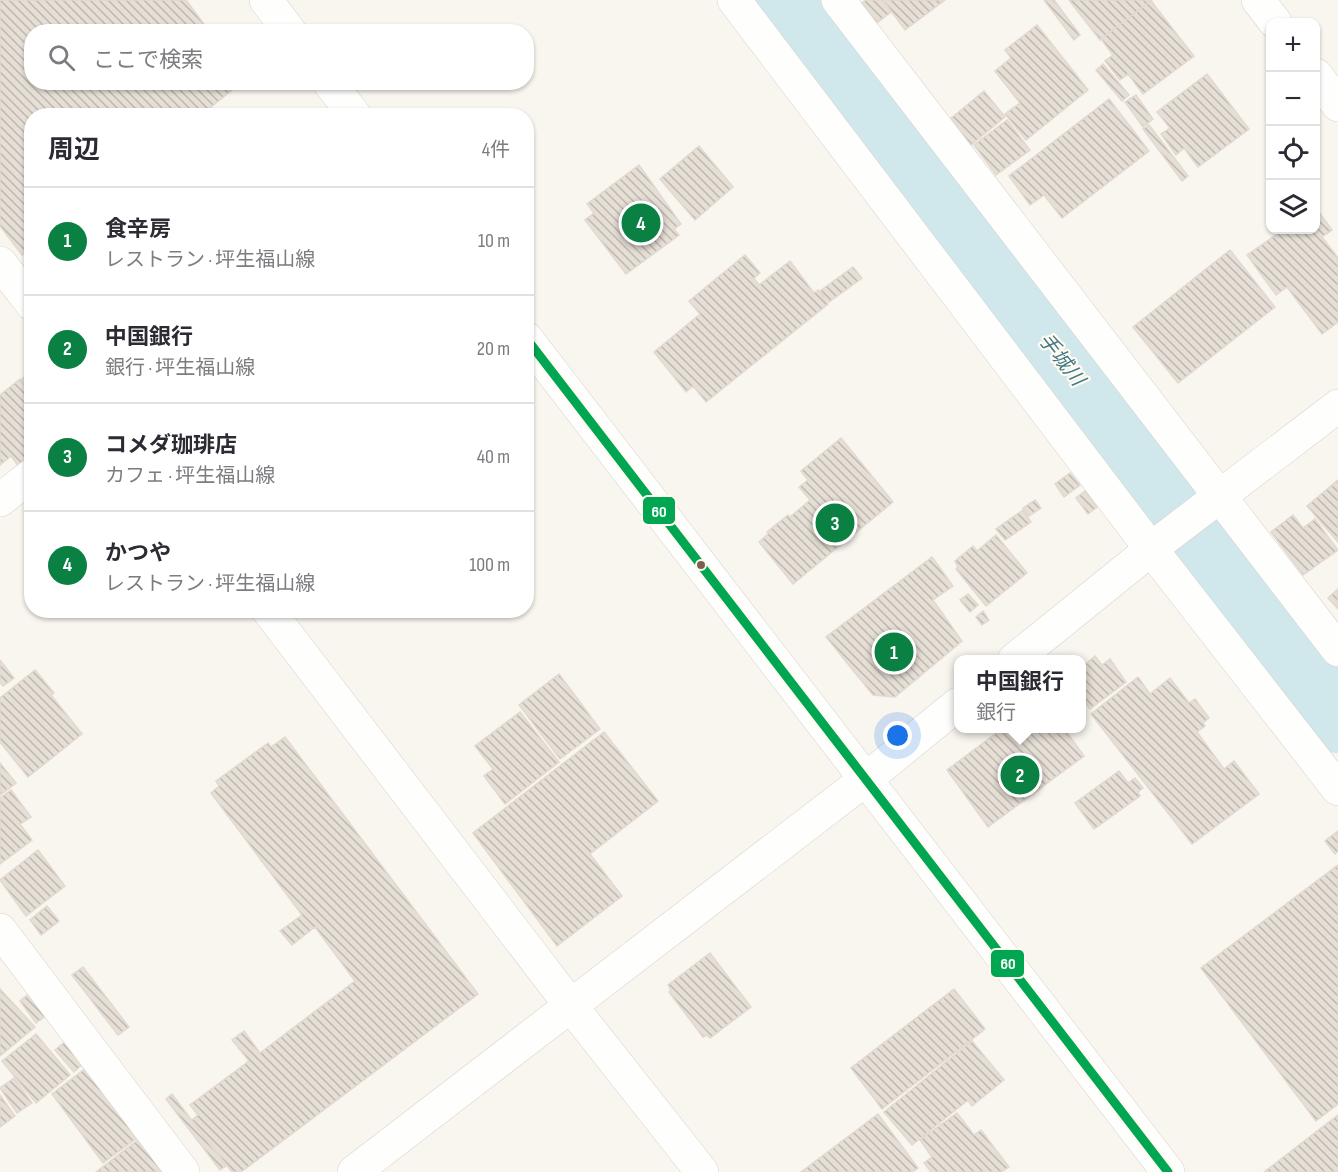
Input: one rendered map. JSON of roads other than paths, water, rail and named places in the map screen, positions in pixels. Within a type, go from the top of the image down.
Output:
[{"type":"street","points":[[266,0],[284,24]]},
{"type":"street","points":[[734,0],[1158,543],[1338,789]]},
{"type":"street","points":[[838,0],[1212,502],[1338,650]]},
{"type":"street","points":[[1258,0],[1272,18]]},
{"type":"street","points":[[1320,80],[1338,105]]},
{"type":"street","points":[[335,90],[349,108]]},
{"type":"street","points":[[0,263],[24,294]]},
{"type":"street","points":[[534,349],[1168,1172]]},
{"type":"street","points":[[1020,655],[1158,543],[1338,406]]},
{"type":"street","points":[[0,500],[24,481]]},
{"type":"street","points":[[274,618],[571,1006],[702,1172]]},
{"type":"street","points":[[354,1172],[866,778],[954,707]]},
{"type":"street","points":[[0,930],[183,1172]]},
{"type":"waterway","name":"手城川","points":[[787,0],[1338,718]]},
{"type":"place","name":"かつや","points":[[641,223]]},
{"type":"place","name":"コメダ珈琲店","points":[[835,523]]},
{"type":"place","name":"食辛房","points":[[894,652]]},
{"type":"place","name":"中国銀行","points":[[1020,775]]}]
